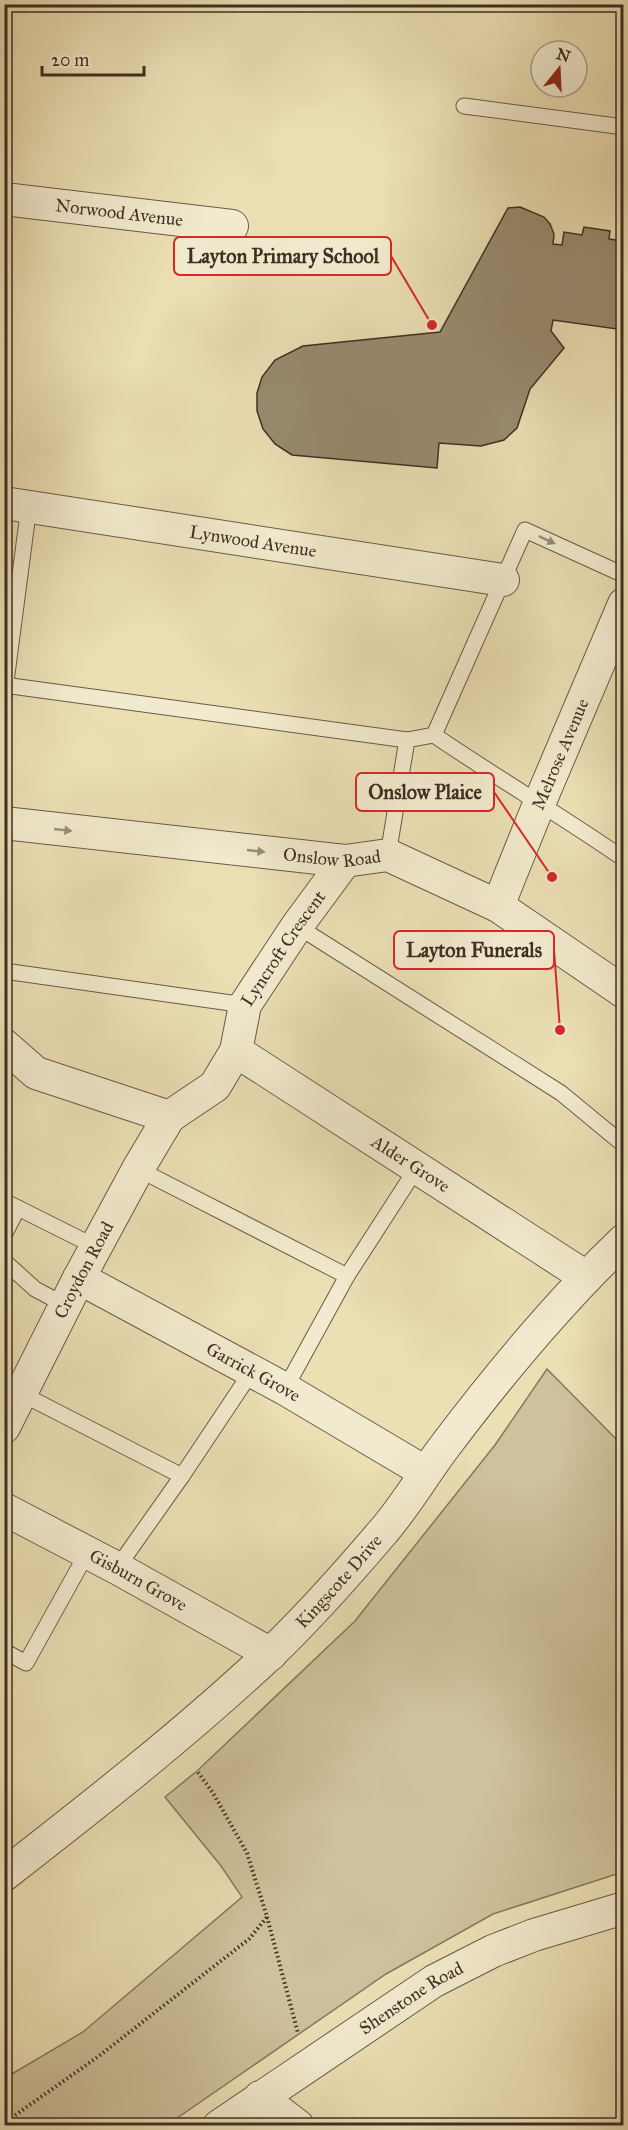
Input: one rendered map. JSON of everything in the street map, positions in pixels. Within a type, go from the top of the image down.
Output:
[{"type":"street","name":"Norwood Avenue","points":[[4,199],[232,226]]},
{"type":"street","name":"Lynwood Avenue","points":[[17,505],[503,580]]},
{"type":"street","name":"Melrose Avenue","points":[[498,906],[624,604]]},
{"type":"street","name":"Onslow Road","points":[[4,824],[345,861],[388,855],[498,906],[624,992]]},
{"type":"street","name":"Lyncroft Crescent","points":[[170,1117],[215,1086],[236,1051],[245,1005],[297,926],[345,861]]},
{"type":"street","points":[[4,1045],[36,1073],[170,1117]]},
{"type":"street","name":"Alder Grove","points":[[236,1051],[416,1169],[586,1276]]},
{"type":"street","name":"Croydon Road","points":[[4,1427],[72,1291],[138,1169],[170,1117]]},
{"type":"street","name":"Kingscote Drive","points":[[7,1869],[141,1767],[271,1654],[383,1532],[425,1472],[538,1329],[586,1276],[624,1240]]},
{"type":"street","name":"Garrick Grove","points":[[72,1291],[252,1371],[425,1472]]},
{"type":"street","name":"Gisburn Grove","points":[[4,1509],[117,1568],[271,1654]]},
{"type":"street","name":"Shenstone Road","points":[[219,2126],[444,1976],[534,1935],[624,1908]]},
{"type":"street","points":[[260,2097],[298,2126]]},
{"type":"lane","points":[[464,106],[624,127]]},
{"type":"lane","points":[[17,505],[5,689],[407,740],[434,735],[624,860]]},
{"type":"lane","points":[[434,735],[525,530],[624,575]]},
{"type":"lane","points":[[388,855],[407,740]]},
{"type":"lane","points":[[297,926],[561,1093],[624,1145]]},
{"type":"lane","points":[[4,971],[245,1005]]},
{"type":"lane","points":[[138,1169],[347,1276]]},
{"type":"lane","points":[[285,1389],[347,1276],[416,1169]]},
{"type":"lane","points":[[4,1235],[11,1205],[96,1247]]},
{"type":"lane","points":[[4,1261],[35,1289],[72,1291]]},
{"type":"lane","points":[[117,1568],[252,1371]]},
{"type":"lane","points":[[22,1394],[182,1476]]},
{"type":"lane","points":[[4,1652],[26,1662],[87,1553]]},
{"type":"path","points":[[197,1771],[213,1793],[247,1853],[267,1917],[306,2066]]},
{"type":"path","points":[[4,2123],[99,2056],[249,1939],[267,1917]]},
{"type":"shaded area","points":[[547,1369],[623,1446],[623,1872],[493,1914],[386,1974],[167,2125],[5,2125],[5,2078],[83,2032],[242,1897],[221,1866],[165,1797],[197,1771],[355,1621],[495,1445]]},
{"type":"building","points":[[520,207],[544,217],[554,234],[553,244],[562,245],[564,232],[582,235],[584,227],[610,231],[609,239],[624,241],[624,330],[553,320],[551,331],[564,348],[530,389],[517,428],[504,440],[481,446],[439,443],[437,468],[292,455],[275,444],[263,429],[257,411],[257,393],[262,377],[275,360],[303,346],[440,332],[508,208]]},
{"type":"place","name":"Layton Primary School","points":[[432,325]]},
{"type":"place","name":"Onslow Plaice","points":[[552,877]]},
{"type":"place","name":"Layton Funerals","points":[[560,1030]]}]
